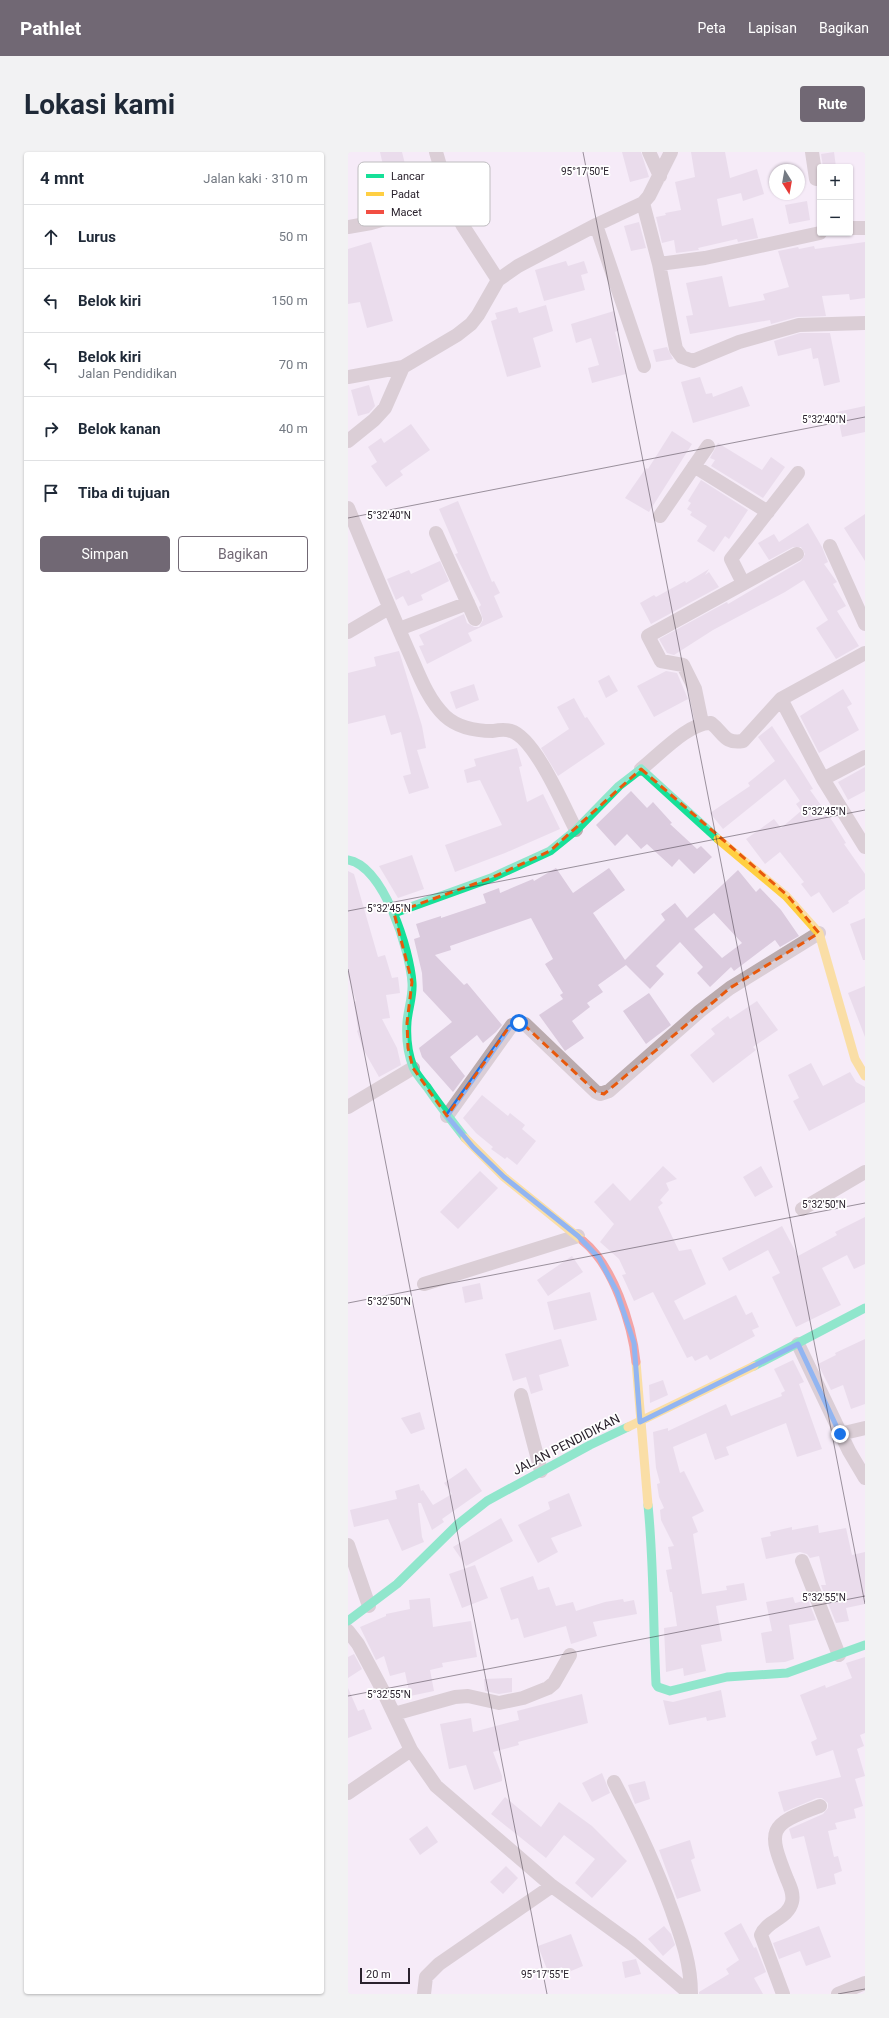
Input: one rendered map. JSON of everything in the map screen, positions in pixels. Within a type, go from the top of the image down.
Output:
[{"type":"street","points":[[436,152],[439,162]]},
{"type":"street","points":[[649,152],[660,176]]},
{"type":"street","points":[[348,377],[403,366],[457,335],[471,324],[498,280],[518,266],[596,225],[643,203],[649,196],[660,176],[671,152]]},
{"type":"street","points":[[812,152],[816,179]]},
{"type":"street","points":[[643,203],[659,264],[676,349],[682,357],[693,361],[738,342],[799,325],[865,322]]},
{"type":"street","points":[[348,227],[358,225]]},
{"type":"street","points":[[596,225],[644,366]]},
{"type":"street","points":[[464,226],[498,280]]},
{"type":"street","points":[[853,228],[865,228]]},
{"type":"street","points":[[659,264],[705,258],[817,233]]},
{"type":"street","points":[[348,441],[374,420],[385,408],[403,366]]},
{"type":"street","points":[[660,516],[708,446]]},
{"type":"street","points":[[694,466],[768,512]]},
{"type":"street","points":[[743,583],[731,559],[798,473]]},
{"type":"street","points":[[348,508],[389,608],[426,690],[444,715],[454,722],[478,731],[511,731],[521,736],[530,746],[540,762],[576,830]]},
{"type":"street","points":[[436,533],[475,619]]},
{"type":"street","points":[[830,546],[865,624]]},
{"type":"street","points":[[702,723],[695,688],[683,665],[662,661],[648,636],[797,554]]},
{"type":"street","points":[[399,630],[468,603]]},
{"type":"street","points":[[348,632],[389,608]]},
{"type":"street","points":[[394,913],[491,878],[550,851],[576,830],[619,786],[689,729],[702,723],[711,723],[727,740],[735,742],[743,740],[781,699],[865,653]]},
{"type":"street","points":[[781,699],[823,779],[865,847]]},
{"type":"street","points":[[823,779],[865,757]]},
{"type":"street","points":[[641,769],[723,843],[788,896],[819,934],[855,1059],[865,1076]]},
{"type":"street","points":[[348,860],[362,865],[370,872],[394,913],[405,946],[412,982],[412,993],[407,1023],[408,1048],[413,1068],[447,1116],[473,1147],[504,1177],[578,1236],[599,1258],[617,1292],[629,1324],[634,1343],[653,1559],[653,1625],[656,1684],[658,1687],[670,1690],[727,1677],[787,1673],[865,1645]]},
{"type":"street","points":[[447,1116],[512,1025],[519,1023],[525,1024],[596,1092],[604,1094],[610,1091],[700,1011],[730,988],[819,934]]},
{"type":"street","points":[[349,1103],[413,1068]]},
{"type":"street","points":[[802,1210],[865,1172]]},
{"type":"street","points":[[424,1284],[578,1236]]},
{"type":"street","name":"JALAN PENDIDIKAN","points":[[348,1620],[369,1606],[426,1557],[458,1524],[487,1501],[590,1445],[798,1344],[865,1308]]},
{"type":"street","points":[[798,1344],[840,1434],[865,1478]]},
{"type":"street","points":[[520,1394],[541,1471]]},
{"type":"street","points":[[840,1434],[865,1428]]},
{"type":"street","points":[[348,1545],[369,1606]]},
{"type":"street","points":[[802,1561],[839,1654]]},
{"type":"street","points":[[348,1631],[368,1661],[410,1750],[436,1786],[552,1886],[632,1944],[691,1994]]},
{"type":"street","points":[[394,1714],[455,1697],[468,1696],[499,1703],[523,1698],[548,1688],[554,1683],[570,1655]]},
{"type":"street","points":[[348,1793],[410,1750]]},
{"type":"street","points":[[614,1782],[646,1844],[683,1942],[690,1971],[691,1994]]},
{"type":"street","points":[[783,1994],[761,1934],[766,1927],[785,1915],[792,1903],[791,1888],[776,1852],[774,1839],[782,1823],[794,1816],[820,1806]]},
{"type":"street","points":[[424,1994],[426,1977],[439,1964],[552,1886]]},
{"type":"street","points":[[838,1994],[865,1983]]},
{"type":"highlighted area","points":[[641,769],[788,896],[819,933],[730,988],[604,1094],[596,1092],[523,1024],[509,1027],[447,1116],[413,1068],[408,1048],[407,1023],[412,982],[394,913],[491,878],[550,851]]},
{"type":"building","points":[[380,152],[402,152],[404,162],[382,162]]},
{"type":"building","points":[[622,152],[641,152],[649,177],[630,182]]},
{"type":"building","points":[[691,152],[725,152],[730,178],[757,169],[764,194],[743,201],[741,193],[717,199],[722,226],[753,218],[758,238],[738,242],[737,239],[698,248],[699,250],[676,253],[674,240],[662,243],[656,217],[666,215],[665,213],[681,210],[675,182],[695,177]]},
{"type":"building","points":[[834,152],[836,164],[823,164],[821,154]]},
{"type":"building","points":[[807,201],[810,220],[789,224],[785,205]]},
{"type":"building","points":[[639,222],[646,248],[631,251],[624,226]]},
{"type":"building","points":[[371,242],[393,321],[367,328],[360,302],[348,304],[348,249]]},
{"type":"building","points":[[865,242],[865,298],[850,300],[849,294],[822,296],[826,316],[797,317],[771,324],[770,320],[690,334],[686,316],[693,315],[686,283],[722,276],[729,307],[765,300],[763,294],[789,287],[778,251],[798,247],[799,249],[814,246],[815,249]]},
{"type":"building","points":[[566,261],[568,266],[584,261],[588,273],[581,275],[585,290],[544,301],[535,270]]},
{"type":"building","points":[[546,305],[553,331],[533,338],[541,367],[507,377],[491,321],[497,319],[495,313],[517,307],[519,313]]},
{"type":"building","points":[[614,311],[619,330],[615,332],[626,374],[592,383],[588,368],[599,365],[591,338],[576,343],[571,324]]},
{"type":"building","points":[[800,333],[830,333],[840,382],[824,386],[818,358],[813,359],[811,348],[778,356],[774,341]]},
{"type":"building","points":[[667,347],[673,359],[656,362],[653,350]]},
{"type":"building","points":[[700,377],[706,394],[712,393],[713,397],[742,386],[750,406],[693,423],[681,382]]},
{"type":"building","points":[[369,385],[375,406],[369,413],[358,416],[351,390]]},
{"type":"building","points":[[865,406],[865,432],[842,437],[837,412]]},
{"type":"building","points":[[411,424],[430,450],[400,471],[403,475],[386,487],[371,466],[377,462],[368,447],[381,438],[384,443]]},
{"type":"building","points":[[672,431],[692,444],[649,512],[625,498],[646,468],[648,469]]},
{"type":"building","points":[[718,443],[762,470],[771,457],[785,467],[763,498],[711,466],[715,460],[710,458]]},
{"type":"building","points":[[701,480],[748,510],[729,539],[725,536],[714,552],[697,541],[707,526],[690,515],[692,512],[687,509],[691,503],[688,501]]},
{"type":"building","points":[[458,501],[492,582],[494,581],[500,593],[494,596],[503,617],[468,633],[472,641],[427,664],[419,646],[424,645],[419,635],[464,614],[467,623],[474,627],[479,627],[483,620],[479,607],[481,605],[455,554],[458,553],[439,509]]},
{"type":"building","points":[[865,514],[865,561],[844,528]]},
{"type":"building","points":[[808,523],[822,547],[828,562],[824,564],[837,582],[833,584],[846,606],[837,611],[859,646],[836,659],[816,628],[828,620],[804,580],[785,592],[713,630],[674,655],[667,653],[659,639],[727,602],[728,604],[801,561],[805,554],[801,547],[793,547],[769,560],[758,543],[774,534],[779,542]]},
{"type":"building","points":[[440,561],[449,581],[421,595],[423,600],[408,606],[403,596],[396,600],[387,579],[409,570],[411,574]]},
{"type":"building","points":[[709,569],[705,575],[709,572],[719,587],[651,624],[640,603],[654,595],[656,597],[685,581],[686,583]]},
{"type":"building","points":[[399,651],[422,726],[426,748],[417,750],[429,788],[409,794],[403,776],[411,774],[401,732],[391,735],[385,715],[348,724],[348,673],[376,666],[374,657]]},
{"type":"building","points":[[666,671],[677,673],[688,699],[654,717],[637,686]]},
{"type":"building","points":[[609,675],[618,691],[606,698],[598,681]]},
{"type":"building","points":[[474,684],[479,700],[456,709],[450,692]]},
{"type":"building","points":[[843,689],[852,704],[847,707],[859,730],[819,753],[800,716]]},
{"type":"building","points":[[574,698],[585,718],[587,717],[605,744],[558,776],[541,748],[569,729],[557,707]]},
{"type":"building","points":[[772,726],[813,789],[810,790],[833,822],[846,843],[844,844],[865,874],[865,889],[848,901],[849,903],[833,913],[819,892],[811,897],[801,884],[804,882],[780,852],[765,864],[746,839],[774,819],[781,828],[801,811],[796,804],[800,801],[785,779],[723,829],[710,813],[750,786],[748,783],[775,761],[758,737]]},
{"type":"building","points":[[517,748],[522,766],[519,767],[527,802],[543,794],[560,829],[505,853],[455,872],[445,845],[502,825],[480,780],[467,783],[464,770],[476,766],[474,759]]},
{"type":"building","points":[[865,767],[865,791],[848,800],[838,782]]},
{"type":"building","points":[[631,791],[647,808],[653,802],[672,823],[670,824],[697,849],[701,846],[712,857],[694,874],[679,859],[672,867],[647,844],[641,849],[627,834],[615,846],[596,825]]},
{"type":"building","points":[[412,855],[424,889],[398,898],[379,866]]},
{"type":"building","points":[[556,868],[573,893],[609,868],[625,890],[593,913],[625,960],[665,920],[661,914],[675,903],[687,918],[738,870],[756,892],[760,888],[781,910],[799,936],[780,947],[775,940],[734,971],[731,967],[710,987],[697,973],[703,967],[680,942],[656,966],[664,974],[650,989],[626,965],[598,985],[603,992],[587,1003],[590,1007],[572,1021],[584,1038],[565,1051],[539,1015],[563,999],[560,995],[563,993],[545,964],[553,959],[531,918],[450,946],[451,950],[435,955],[464,985],[467,983],[502,1025],[483,1043],[477,1035],[450,1057],[465,1076],[453,1092],[422,1057],[419,1048],[452,1022],[423,991],[422,973],[414,939],[420,937],[416,924],[441,916],[441,918],[486,903],[483,894],[499,888],[500,893],[533,879],[534,881]],"holes":[[[714,913],[742,943],[722,958],[694,929]]]},
{"type":"building","points":[[348,871],[354,874],[378,957],[385,955],[392,978],[398,977],[400,993],[386,995],[390,1018],[382,1019],[397,1048],[401,1065],[379,1077],[363,1049],[357,1031],[354,1002],[356,1001],[348,975]]},
{"type":"building","points":[[865,918],[865,960],[863,960],[850,924]]},
{"type":"building","points":[[865,986],[865,1037],[848,993]]},
{"type":"building","points":[[649,993],[671,1025],[646,1044],[623,1011]]},
{"type":"building","points":[[757,1001],[778,1030],[753,1047],[756,1050],[713,1083],[690,1055],[715,1034],[711,1029],[728,1016],[730,1019]]},
{"type":"building","points":[[811,1063],[823,1086],[850,1072],[856,1082],[865,1087],[865,1102],[809,1131],[793,1101],[799,1098],[788,1075]]},
{"type":"building","points":[[482,1095],[508,1116],[510,1113],[525,1125],[522,1129],[536,1141],[517,1165],[507,1157],[505,1159],[491,1149],[493,1147],[476,1133],[463,1118]]},
{"type":"building","points":[[663,1166],[677,1179],[666,1183],[669,1190],[660,1200],[663,1203],[658,1207],[679,1251],[691,1249],[706,1284],[674,1301],[684,1320],[736,1295],[746,1315],[752,1312],[759,1327],[752,1330],[755,1336],[710,1360],[707,1355],[695,1361],[692,1356],[687,1358],[653,1292],[634,1301],[622,1275],[626,1274],[619,1259],[600,1242],[614,1224],[594,1202],[613,1183],[630,1201]]},
{"type":"building","points":[[761,1166],[773,1187],[755,1197],[743,1177]]},
{"type":"building","points":[[480,1171],[498,1188],[458,1229],[440,1212]]},
{"type":"building","points":[[865,1217],[865,1264],[854,1269],[847,1255],[822,1268],[841,1305],[796,1327],[772,1277],[780,1273],[768,1250],[729,1271],[722,1258],[782,1226],[798,1256],[837,1235],[835,1232]]},
{"type":"building","points":[[572,1256],[583,1272],[548,1296],[537,1280]]},
{"type":"building","points":[[480,1283],[483,1299],[465,1303],[462,1287]]},
{"type":"building","points":[[590,1292],[597,1320],[554,1330],[547,1302]]},
{"type":"building","points":[[561,1339],[569,1366],[539,1375],[543,1390],[531,1394],[526,1377],[513,1381],[505,1354]]},
{"type":"building","points":[[865,1339],[865,1404],[851,1409],[843,1385],[831,1390],[818,1364],[836,1355],[835,1353]]},
{"type":"building","points":[[793,1360],[804,1382],[799,1384],[822,1449],[797,1457],[786,1423],[726,1447],[729,1455],[715,1460],[706,1433],[673,1447],[680,1473],[684,1471],[704,1511],[692,1517],[698,1532],[693,1534],[702,1594],[727,1590],[726,1586],[744,1583],[747,1600],[716,1606],[722,1641],[701,1645],[706,1671],[684,1676],[683,1668],[666,1672],[664,1628],[677,1626],[672,1592],[670,1592],[666,1570],[672,1569],[668,1547],[674,1546],[661,1520],[660,1510],[664,1508],[659,1497],[657,1484],[660,1483],[656,1468],[653,1432],[668,1428],[668,1431],[726,1404],[731,1416],[782,1396],[781,1393],[785,1391],[774,1369]]},
{"type":"building","points":[[663,1380],[668,1395],[650,1403],[649,1385]]},
{"type":"building","points":[[420,1412],[425,1429],[411,1434],[401,1418]]},
{"type":"building","points":[[466,1468],[482,1491],[442,1519],[444,1522],[432,1530],[421,1503],[418,1503],[422,1537],[424,1542],[402,1551],[388,1519],[354,1527],[350,1510],[397,1499],[395,1491],[419,1484],[421,1491],[423,1490],[433,1505],[452,1494],[444,1483]]},
{"type":"building","points":[[569,1493],[582,1526],[551,1538],[558,1552],[538,1563],[518,1525],[550,1509],[548,1502]]},
{"type":"building","points":[[501,1518],[513,1541],[466,1566],[453,1547]]},
{"type":"building","points":[[818,1525],[819,1533],[846,1528],[852,1555],[865,1552],[865,1604],[846,1608],[849,1621],[836,1623],[821,1585],[826,1585],[819,1556],[810,1558],[807,1554],[800,1552],[766,1559],[761,1538],[771,1536],[770,1532],[792,1527],[792,1530]]},
{"type":"building","points":[[475,1565],[488,1598],[462,1608],[449,1574]]},
{"type":"building","points":[[533,1576],[538,1590],[549,1587],[556,1606],[573,1602],[576,1611],[605,1602],[623,1599],[624,1602],[634,1600],[637,1614],[593,1622],[597,1636],[571,1644],[566,1626],[524,1638],[518,1618],[511,1620],[500,1588]]},
{"type":"building","points":[[793,1597],[795,1603],[808,1600],[816,1620],[789,1625],[794,1659],[785,1662],[766,1663],[761,1633],[772,1631],[766,1602]]},
{"type":"building","points":[[430,1598],[433,1627],[471,1621],[477,1657],[442,1663],[443,1667],[430,1670],[434,1691],[410,1696],[405,1672],[390,1676],[384,1656],[376,1660],[360,1627],[386,1616],[386,1614],[410,1609],[409,1600]]},
{"type":"building","points":[[354,1654],[362,1669],[348,1678],[348,1657]]},
{"type":"building","points":[[865,1657],[865,1733],[860,1735],[864,1746],[857,1749],[865,1776],[855,1779],[863,1806],[854,1809],[856,1818],[835,1823],[837,1829],[828,1831],[834,1857],[838,1856],[842,1871],[834,1874],[836,1884],[817,1889],[804,1836],[792,1839],[789,1829],[823,1814],[828,1808],[828,1803],[822,1798],[817,1798],[784,1812],[778,1792],[841,1777],[833,1750],[816,1756],[811,1742],[817,1739],[800,1695],[825,1685],[826,1688],[852,1678],[846,1663]]},
{"type":"building","points":[[512,1678],[512,1692],[499,1694],[485,1691],[484,1679]]},
{"type":"building","points":[[348,1688],[358,1711],[364,1709],[372,1729],[348,1738]]},
{"type":"building","points":[[721,1690],[726,1717],[707,1721],[706,1717],[669,1725],[663,1700],[673,1702]]},
{"type":"building","points":[[582,1694],[588,1723],[518,1742],[519,1745],[493,1752],[502,1776],[502,1781],[474,1790],[466,1765],[449,1769],[440,1724],[471,1718],[473,1732],[519,1720],[517,1711]]},
{"type":"building","points":[[602,1773],[610,1793],[592,1802],[582,1783]]},
{"type":"building","points":[[645,1781],[650,1799],[635,1804],[628,1785]]},
{"type":"building","points":[[505,1797],[541,1827],[559,1802],[592,1826],[627,1861],[592,1898],[575,1883],[595,1859],[564,1835],[546,1858],[491,1814]]},
{"type":"building","points":[[427,1826],[438,1842],[420,1855],[409,1839]]},
{"type":"building","points":[[690,1840],[695,1858],[691,1860],[701,1891],[677,1899],[659,1850]]},
{"type":"building","points":[[506,1866],[518,1878],[503,1894],[490,1882]]},
{"type":"building","points":[[741,1923],[754,1948],[756,1947],[766,1972],[754,1978],[763,1994],[699,1994],[699,1992],[729,1974],[726,1969],[739,1960],[724,1933]]},
{"type":"building","points":[[664,1926],[671,1934],[675,1945],[663,1956],[648,1939]]},
{"type":"building","points":[[819,1926],[831,1957],[806,1966],[800,1951],[779,1959],[773,1943]]},
{"type":"building","points":[[571,1934],[583,1966],[564,1974],[562,1967],[548,1972],[538,1946]]},
{"type":"building","points":[[636,1959],[641,1974],[625,1978],[622,1962]]},
{"type":"traffic: fast","points":[[394,913],[491,878],[550,851],[576,830],[619,786],[641,769],[718,839]]},
{"type":"traffic: fast","points":[[348,860],[361,866],[373,877],[384,893],[393,912],[406,951],[412,983],[407,1027],[411,1062],[417,1075],[465,1138]]},
{"type":"traffic: fast","points":[[754,1366],[865,1308]]},
{"type":"traffic: fast","points":[[348,1621],[397,1584],[458,1524],[487,1501],[590,1445],[628,1427]]},
{"type":"traffic: fast","points":[[648,1505],[656,1684],[658,1687],[670,1691],[727,1677],[787,1673],[865,1645]]},
{"type":"traffic: slow","points":[[718,839],[786,896],[819,933],[855,1059],[865,1076]]},
{"type":"traffic: slow","points":[[465,1138],[504,1177],[583,1241]]},
{"type":"traffic: slow","points":[[636,1362],[648,1505]]},
{"type":"traffic: slow","points":[[628,1427],[754,1366]]},
{"type":"traffic: jam","points":[[583,1241],[594,1252],[612,1280],[630,1330],[636,1362]]},
{"type":"route","points":[[519,1023],[510,1027],[447,1116],[473,1147],[504,1177],[578,1236],[599,1258],[617,1292],[629,1324],[634,1343],[640,1422],[798,1344],[840,1434]]}]
